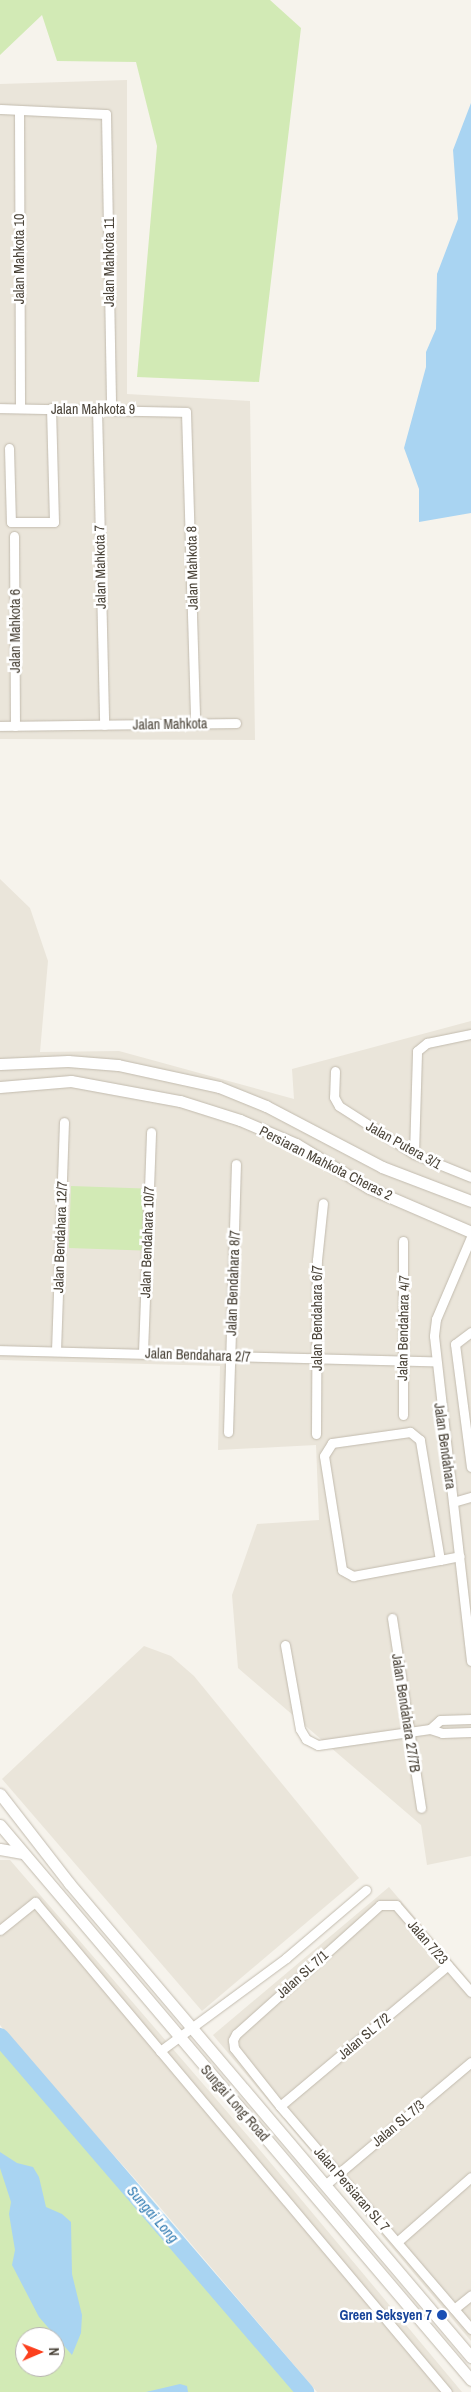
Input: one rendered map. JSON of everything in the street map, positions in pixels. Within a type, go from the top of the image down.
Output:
[{"type":"street","points":[[0,109],[19,110]]},
{"type":"street","name":"Jalan Mahkota 11","points":[[19,110],[98,112],[106,114],[111,409]]},
{"type":"street","name":"Jalan Mahkota 10","points":[[19,110],[20,408]]},
{"type":"street","name":"Jalan Mahkota 9","points":[[0,408],[97,408],[186,412]]},
{"type":"street","points":[[8,448],[12,522],[54,522],[51,408]]},
{"type":"street","name":"Jalan Mahkota 7","points":[[97,408],[104,726]]},
{"type":"street","name":"Jalan Mahkota 8","points":[[186,412],[195,724]]},
{"type":"street","name":"Jalan Mahkota 6","points":[[14,536],[15,726]]},
{"type":"street","name":"Jalan Mahkota","points":[[0,726],[236,723]]},
{"type":"street","points":[[414,1154],[417,1051],[427,1043],[471,1034]]},
{"type":"street","name":"Persiaran Mahkota Cheras 2","points":[[0,1064],[34,1061],[110,1065],[219,1087],[266,1106],[382,1167],[471,1201]]},
{"type":"street","name":"Jalan Putera 3/1","points":[[335,1071],[334,1097],[339,1106],[414,1154],[471,1177]]},
{"type":"street","name":"Persiaran Mahkota Cheras 2","points":[[0,1087],[71,1081],[146,1093],[189,1103],[240,1120],[296,1144],[369,1188],[471,1232]]},
{"type":"street","name":"Jalan Bendahara 12/7","points":[[56,1351],[64,1122]]},
{"type":"street","name":"Jalan Bendahara 10/7","points":[[143,1352],[151,1132]]},
{"type":"street","name":"Jalan Bendahara 8/7","points":[[228,1432],[236,1164]]},
{"type":"street","name":"Jalan Bendahara 6/7","points":[[316,1434],[317,1260],[323,1203]]},
{"type":"street","name":"Jalan Bendahara","points":[[471,1237],[436,1319],[435,1364],[460,1556],[471,1661]]},
{"type":"street","name":"Jalan Bendahara 4/7","points":[[403,1240],[400,1362],[403,1415]]},
{"type":"street","points":[[468,1333],[454,1344],[468,1418],[471,1467]]},
{"type":"street","name":"Jalan Bendahara 2/7","points":[[0,1350],[143,1352],[435,1364]]},
{"type":"street","points":[[440,1560],[420,1440],[410,1432],[332,1443],[324,1456],[342,1570],[353,1576],[440,1560],[460,1556]]},
{"type":"street","points":[[453,1502],[471,1497]]},
{"type":"street","name":"Jalan Bendahara 27/7B","points":[[392,1618],[421,1808]]},
{"type":"street","points":[[285,1645],[300,1728],[306,1739],[318,1745],[430,1729],[442,1733],[471,1732]]},
{"type":"street","points":[[430,1729],[440,1720],[471,1719]]},
{"type":"street","name":"Sungai Long Road","points":[[1,1796],[69,1883],[471,2357]]},
{"type":"street","points":[[0,1821],[13,1809]]},
{"type":"street","name":"Sungai Long Road","points":[[0,1825],[178,2038],[471,2380]]},
{"type":"street","points":[[0,1849],[23,1853]]},
{"type":"street","points":[[160,2051],[286,1958],[366,1890]]},
{"type":"street","points":[[0,1930],[35,1902],[447,2392]]},
{"type":"street","name":"Jalan 7/23","points":[[380,1905],[396,1906],[471,1992]]},
{"type":"street","name":"Jalan SL 7/1","points":[[234,2048],[236,2034],[380,1905]]},
{"type":"street","name":"Jalan SL 7/2","points":[[280,2106],[448,1965]]},
{"type":"street","name":"Jalan Persiaran SL 7","points":[[234,2048],[280,2106],[471,2329]]},
{"type":"street","name":"Jalan SL 7/3","points":[[325,2185],[471,2062]]},
{"type":"street","points":[[397,2242],[471,2177]]},
{"type":"street","points":[[454,2309],[471,2295]]},
{"type":"shaded area","points":[[127,80],[127,394],[250,401],[255,740],[0,739],[0,84]]},
{"type":"shaded area","points":[[0,879],[30,908],[48,961],[40,1052],[119,1051],[294,1099],[292,1069],[471,1021],[471,1856],[427,1865],[421,1825],[238,1668],[232,1595],[257,1524],[319,1520],[316,1445],[218,1450],[220,1366],[0,1360]]},
{"type":"shaded area","points":[[144,1646],[171,1656],[194,1676],[359,1878],[202,2011],[2,1779]]},
{"type":"shaded area","points":[[0,1860],[10,1860],[254,2143],[462,2392],[317,2392],[153,2199],[17,2047],[0,2025]]},
{"type":"shaded area","points":[[389,1887],[471,1983],[471,2341],[213,2035]]},
{"type":"green space","points":[[0,0],[270,0],[301,28],[259,382],[137,377],[157,146],[136,62],[57,61],[42,15],[0,55]]},
{"type":"green space","points":[[71,1186],[144,1189],[142,1251],[69,1248]]},
{"type":"green space","points":[[0,2042],[297,2392],[0,2392]]},
{"type":"water","points":[[471,103],[471,513],[419,522],[419,489],[404,448],[426,367],[426,352],[436,329],[437,274],[458,219],[453,150]]},
{"type":"water","points":[[0,2152],[17,2163],[33,2167],[39,2177],[46,2207],[62,2214],[71,2222],[72,2274],[82,2315],[81,2333],[72,2355],[65,2347],[65,2327],[48,2327],[39,2317],[12,2265],[15,2250],[9,2214],[11,2202],[0,2168]]},
{"type":"water","points":[[180,2384],[187,2386],[188,2392],[146,2392]]},
{"type":"waterway","name":"Sungai Long","points":[[0,2037],[305,2392]]},
{"type":"place","name":"Green Seksyen 7","points":[[442,2315]]}]
